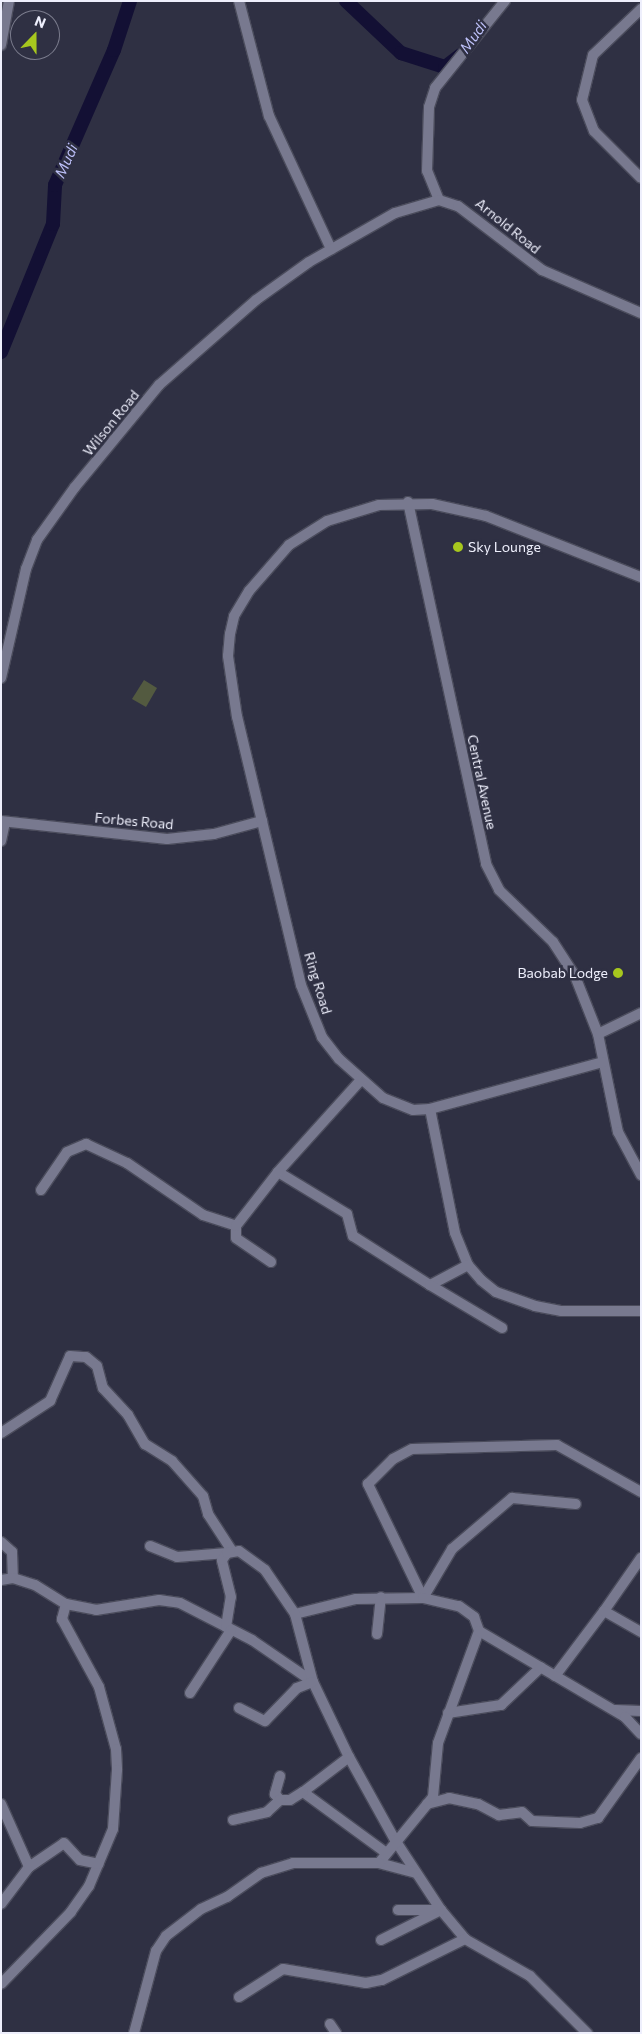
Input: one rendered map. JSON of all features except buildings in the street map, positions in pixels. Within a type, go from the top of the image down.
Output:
[{"type":"street","points":[[1,45],[9,1]]},
{"type":"street","points":[[239,1],[269,116],[331,249],[407,207],[439,200],[427,171],[429,107],[435,88],[505,1]]},
{"type":"street","points":[[641,9],[593,55],[582,100],[594,131],[641,178]]},
{"type":"street","name":"Arnold Road","points":[[439,200],[470,211],[542,270],[641,313]]},
{"type":"street","name":"Wilson Road","points":[[1,678],[26,570],[51,517],[175,367],[256,300],[331,249]]},
{"type":"street","name":"Ring Road","points":[[604,1062],[430,1109],[399,1106],[360,1080],[322,1037],[309,1010],[237,717],[228,656],[234,616],[266,566],[289,545],[327,522],[379,505],[408,502],[486,516],[641,577]]},
{"type":"street","name":"Central Avenue","points":[[408,502],[486,864],[503,895],[569,964],[598,1034],[618,1132],[641,1175]]},
{"type":"street","points":[[1,841],[3,821]]},
{"type":"street","name":"Forbes Road","points":[[3,821],[167,839],[214,834],[262,821]]},
{"type":"street","points":[[598,1034],[641,1013]]},
{"type":"street","points":[[271,1262],[236,1238],[236,1226],[278,1172],[360,1080]]},
{"type":"street","points":[[430,1109],[455,1233],[468,1265],[496,1292],[534,1306],[561,1311],[641,1311]]},
{"type":"street","points":[[41,1190],[67,1152],[86,1144],[127,1163],[203,1215],[236,1226]]},
{"type":"street","points":[[278,1172],[347,1214],[354,1236],[430,1286],[502,1328]]},
{"type":"street","points":[[430,1286],[468,1265]]},
{"type":"street","points":[[1,1433],[50,1401],[70,1356],[86,1357],[97,1366],[104,1388],[128,1415],[145,1444],[172,1461],[203,1496],[208,1514],[229,1552]]},
{"type":"street","points":[[423,1598],[368,1484],[393,1459],[412,1449],[557,1445],[641,1492]]},
{"type":"street","points":[[423,1598],[452,1549],[512,1498],[576,1504]]},
{"type":"street","points":[[1,1542],[12,1552],[13,1578]]},
{"type":"street","points":[[150,1546],[177,1557],[229,1552],[246,1555],[265,1570],[295,1614],[313,1682],[350,1756],[395,1840],[441,1910],[465,1938],[530,1976],[587,2033]]},
{"type":"street","points":[[190,1693],[228,1628],[232,1610],[222,1560],[229,1552]]},
{"type":"street","points":[[556,1676],[641,1558]]},
{"type":"street","points":[[1,1580],[13,1578],[35,1584],[66,1604],[96,1610],[168,1599],[228,1628],[313,1682]]},
{"type":"street","points":[[295,1614],[381,1597],[423,1598],[459,1606],[474,1617],[479,1631],[438,1744],[433,1797],[395,1840],[378,1863]]},
{"type":"street","points":[[377,1634],[381,1597]]},
{"type":"street","points":[[1,1984],[71,1912],[99,1864],[113,1829],[116,1749],[98,1687],[62,1619],[66,1604]]},
{"type":"street","points":[[604,1611],[641,1632]]},
{"type":"street","points":[[479,1631],[614,1710],[641,1734]]},
{"type":"street","points":[[448,1714],[501,1705],[541,1667]]},
{"type":"street","points":[[239,1708],[265,1721],[296,1688],[313,1682]]},
{"type":"street","points":[[614,1710],[641,1711]]},
{"type":"street","points":[[233,1820],[267,1812],[280,1800],[290,1800],[350,1756]]},
{"type":"street","points":[[427,1804],[449,1798],[478,1804],[499,1815],[522,1812],[532,1821],[580,1823],[598,1818],[638,1766],[641,1758]]},
{"type":"street","points":[[280,1776],[275,1794],[280,1800]]},
{"type":"street","points":[[303,1792],[385,1852]]},
{"type":"street","points":[[1,1804],[29,1867]]},
{"type":"street","points":[[1,1904],[29,1867],[64,1844],[80,1860],[99,1864]]},
{"type":"street","points":[[134,2033],[156,1951],[166,1936],[201,1909],[227,1897],[261,1873],[294,1862],[378,1863],[416,1873]]},
{"type":"street","points":[[398,1910],[415,1907],[441,1910]]},
{"type":"street","points":[[381,1940],[441,1910]]},
{"type":"street","points":[[239,1997],[283,1969],[366,1983],[382,1980],[465,1938]]},
{"type":"green space","points":[[144,680],[157,688],[146,707],[132,699]]},
{"type":"waterway","name":"Mudi","points":[[1,352],[53,224],[55,185],[114,50],[130,1]]},
{"type":"waterway","name":"Mudi","points":[[346,1],[401,53],[445,67],[461,55]]},
{"type":"place","name":"Sky Lounge","points":[[458,547]]},
{"type":"place","name":"Baobab Lodge","points":[[618,973]]}]
